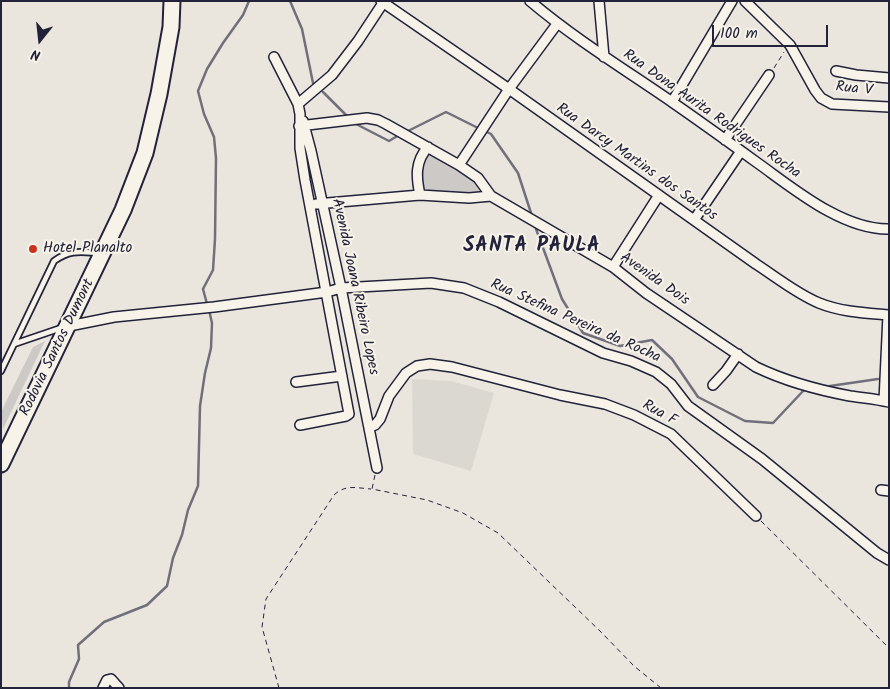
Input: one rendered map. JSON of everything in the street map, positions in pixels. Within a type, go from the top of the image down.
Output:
[{"type":"highway","name":"Rodovia Santos Dumont","points":[[1,462],[104,254],[145,153],[159,94],[170,27],[172,1]]},
{"type":"street","name":"Rua Dona Aurita Rodrigues Rocha","points":[[530,1],[557,24],[672,102],[816,204],[848,220],[879,229],[889,228]]},
{"type":"street","points":[[599,1],[604,57]]},
{"type":"street","points":[[672,102],[732,1]]},
{"type":"street","name":"Rua V","points":[[745,1],[790,45],[814,90],[821,98],[832,104],[889,107]]},
{"type":"street","points":[[298,104],[332,76],[382,2]]},
{"type":"street","name":"Rua Darcy Martins dos Santos","points":[[382,2],[797,291],[820,303],[842,310],[888,315]]},
{"type":"street","points":[[459,165],[509,90],[557,24]]},
{"type":"street","name":"Avenida Joana Ribeiro Lopes","points":[[274,57],[298,104],[341,288],[377,468]]},
{"type":"street","name":"Rua V","points":[[836,71],[889,78]]},
{"type":"street","points":[[724,140],[769,74]]},
{"type":"street","name":"Avenida Dois","points":[[302,125],[367,118],[378,120],[459,165],[478,178],[490,196],[613,267],[646,293],[756,367],[805,385],[849,396],[886,402]]},
{"type":"street","name":"Avenida Joana Ribeiro Lopes","points":[[300,425],[349,414],[300,148],[302,125]]},
{"type":"street","points":[[420,195],[417,180],[418,162],[428,147]]},
{"type":"street","points":[[694,220],[741,151]]},
{"type":"street","points":[[311,205],[420,195],[468,198],[490,196]]},
{"type":"street","points":[[613,267],[659,196]]},
{"type":"street","name":"Rua Stefina Pereira da Rocha","points":[[69,326],[114,317],[214,307],[327,292],[341,288],[431,283],[464,288],[500,302],[603,353],[631,361],[656,372],[671,384],[688,406],[762,459],[889,560]]},
{"type":"street","points":[[886,402],[888,315]]},
{"type":"street","points":[[712,385],[726,371],[738,354]]},
{"type":"street","name":"Rua F","points":[[370,427],[375,425],[380,419],[389,396],[406,373],[417,366],[430,364],[452,367],[560,395],[605,404],[634,414],[671,434],[756,516]]},
{"type":"street","points":[[296,382],[342,376]]},
{"type":"street","points":[[105,684],[111,679],[119,688]]},
{"type":"lane","points":[[1,371],[54,261],[64,254],[70,253],[104,254]]},
{"type":"lane","points":[[14,344],[69,326]]},
{"type":"path","points":[[769,74],[790,45]]},
{"type":"path","points":[[372,490],[377,468]]},
{"type":"path","points":[[280,688],[262,627],[266,599],[334,495],[341,489],[352,487],[436,503],[463,513],[498,533],[634,666],[660,688]]},
{"type":"path","points":[[756,516],[889,648]]},
{"type":"shaded area","points":[[430,151],[473,180],[480,192],[460,195],[423,191],[420,180],[421,161]]},
{"type":"shaded area","points":[[45,341],[3,429],[1,412],[33,347]]},
{"type":"shaded area","points":[[412,379],[451,381],[494,393],[471,471],[413,454]]},
{"type":"waterway","points":[[207,304],[203,289],[213,270],[216,158],[214,137],[204,114],[198,91],[207,69],[243,15],[249,1]]},
{"type":"waterway","points":[[290,1],[302,29],[313,83]]},
{"type":"waterway","points":[[323,92],[347,116]]},
{"type":"waterway","points":[[408,131],[446,112],[480,129]]},
{"type":"waterway","points":[[354,123],[389,141],[399,135]]},
{"type":"waterway","points":[[485,131],[491,134],[518,173],[531,213]]},
{"type":"waterway","points":[[536,229],[562,299],[583,333],[620,346],[652,340],[672,359],[698,397],[745,421],[773,423],[804,390]]},
{"type":"waterway","points":[[69,688],[69,682],[79,659],[78,645],[104,622],[147,605],[167,586],[173,558],[182,535],[188,510],[198,486],[200,406],[211,348],[212,323],[209,310]]},
{"type":"waterway","points":[[830,386],[878,379]]},
{"type":"place","name":"Hotel Planalto","points":[[33,249]]},
{"type":"district","name":"SANTA PAULA","points":[[532,248]]}]
